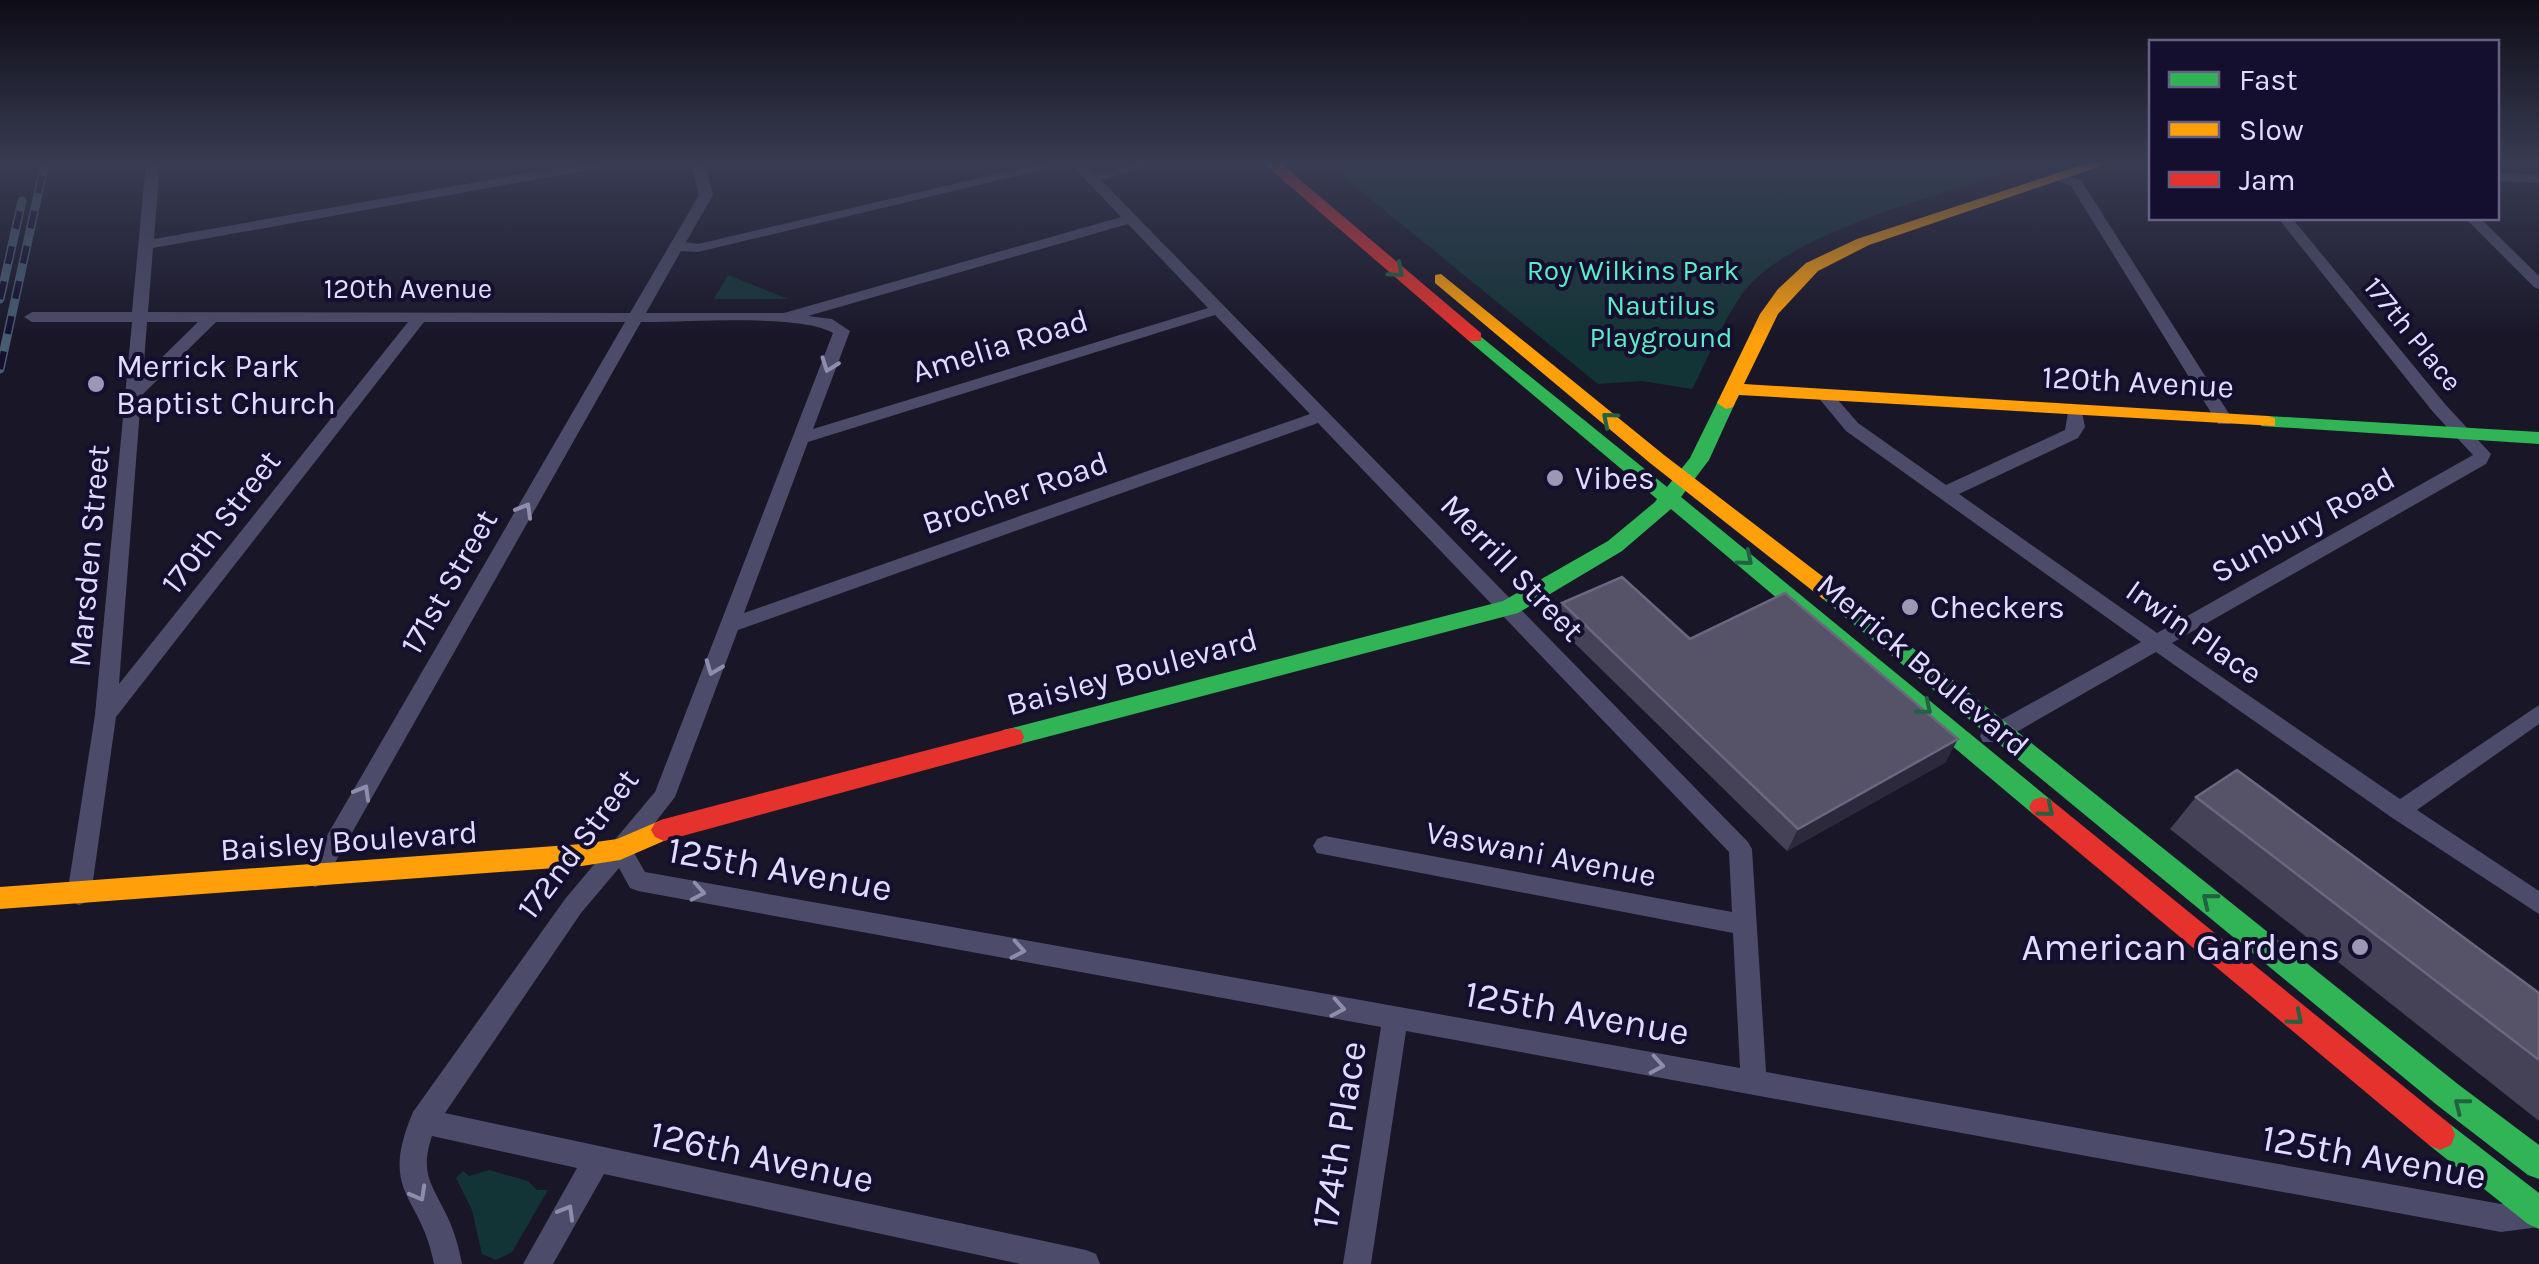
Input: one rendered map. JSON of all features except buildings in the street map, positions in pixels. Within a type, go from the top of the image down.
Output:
[{"type":"main road","name":"Merrick Boulevard","points":[[1339,221],[1622,463],[2365,1076],[2539,1213]]},
{"type":"main road","name":"Merrick Boulevard","points":[[1372,221],[1685,479],[2458,1103],[2539,1164]]},
{"type":"main road","name":"Baisley Boulevard","points":[[0,898],[315,877],[620,849],[682,823],[1510,607],[1577,569],[1658,514],[1698,463],[1780,300],[1800,276],[1832,254],[1928,221]]},
{"type":"main road","name":"120th Avenue","points":[[1733,389],[2539,438]]},
{"type":"street","name":"Marsden Street","points":[[79,895],[106,715],[149,221]]},
{"type":"street","points":[[146,246],[284,221]]},
{"type":"street","name":"171st Street","points":[[315,877],[691,221]]},
{"type":"street","points":[[677,246],[707,246],[813,221]]},
{"type":"street","points":[[784,318],[1123,221]]},
{"type":"street","name":"Merrill Street","points":[[1132,221],[1510,607],[1740,849],[1754,1083]]},
{"type":"street","points":[[2100,221],[2224,420]]},
{"type":"street","name":"177th Place","points":[[2287,221],[2439,408],[2466,434]]},
{"type":"street","points":[[2475,221],[2539,284]]},
{"type":"street","name":"Amelia Road","points":[[802,438],[1216,310]]},
{"type":"street","name":"120th Avenue","points":[[32,316],[784,318]]},
{"type":"street","points":[[133,395],[212,317]]},
{"type":"street","name":"170th Street","points":[[106,715],[419,318]]},
{"type":"street","name":"172nd Street","points":[[448,1264],[446,1244],[410,1178],[411,1149],[423,1121],[573,906],[664,797],[842,331],[826,322],[784,318]]},
{"type":"street","name":"Irwin Place","points":[[1824,396],[1852,427],[2156,642],[2539,904]]},
{"type":"street","points":[[1945,493],[2072,434],[2076,427],[2075,411]]},
{"type":"street","name":"Brocher Road","points":[[729,626],[1321,416]]},
{"type":"street","name":"Sunbury Road","points":[[1972,748],[2480,460],[2482,454],[2466,434]]},
{"type":"street","points":[[2400,811],[2539,713]]},
{"type":"street","name":"Vaswani Avenue","points":[[1325,846],[1745,925]]},
{"type":"street","name":"125th Avenue","points":[[620,849],[638,882],[2501,1218],[2539,1213]]},
{"type":"street","name":"174th Place","points":[[1357,1264],[1395,1018]]},
{"type":"street","name":"126th Avenue","points":[[423,1121],[1086,1264]]},
{"type":"street","points":[[537,1264],[598,1160]]},
{"type":"green space","points":[[1398,221],[1862,221],[1803,247],[1771,266],[1747,288],[1692,389],[1642,381],[1598,384]]},
{"type":"green space","points":[[728,275],[788,299],[714,299]]},
{"type":"green space","points":[[489,1170],[528,1181],[537,1190],[548,1190],[512,1252],[496,1260],[482,1254],[472,1210],[456,1178],[463,1171],[469,1176]]},
{"type":"railway","points":[[0,299],[18,221]]},
{"type":"railway","points":[[0,369],[32,221]]},
{"type":"traffic: fast","points":[[1475,337],[2042,807]]},
{"type":"traffic: fast","points":[[1012,737],[1510,607],[1615,546],[1662,507],[1699,460],[1726,403]]},
{"type":"traffic: fast","points":[[2268,422],[2539,438]]},
{"type":"traffic: fast","points":[[1831,594],[2448,1095],[2539,1164]]},
{"type":"traffic: fast","points":[[2440,1135],[2539,1213]]},
{"type":"traffic: slow","points":[[1726,403],[1769,314],[1784,293],[1812,267],[1863,242],[1927,221]]},
{"type":"traffic: slow","points":[[1441,279],[1657,459],[1831,594]]},
{"type":"traffic: slow","points":[[1733,389],[2268,422]]},
{"type":"traffic: slow","points":[[0,898],[582,855],[620,849],[664,830]]},
{"type":"traffic: jam","points":[[1339,221],[1475,337]]},
{"type":"traffic: jam","points":[[664,830],[1012,737]]},
{"type":"traffic: jam","points":[[2042,807],[2440,1135]]},
{"type":"place","name":"Merrick Park Baptist Church","points":[[96,384]]},
{"type":"place","name":"Vibes","points":[[1555,478]]},
{"type":"place","name":"Checkers","points":[[1910,607]]},
{"type":"place","name":"American Gardens","points":[[2360,947]]},
{"type":"park label","name":"Roy Wilkins Park","points":[[1633,270]]},
{"type":"park label","name":"Nautilus Playground","points":[[1661,321]]}]
